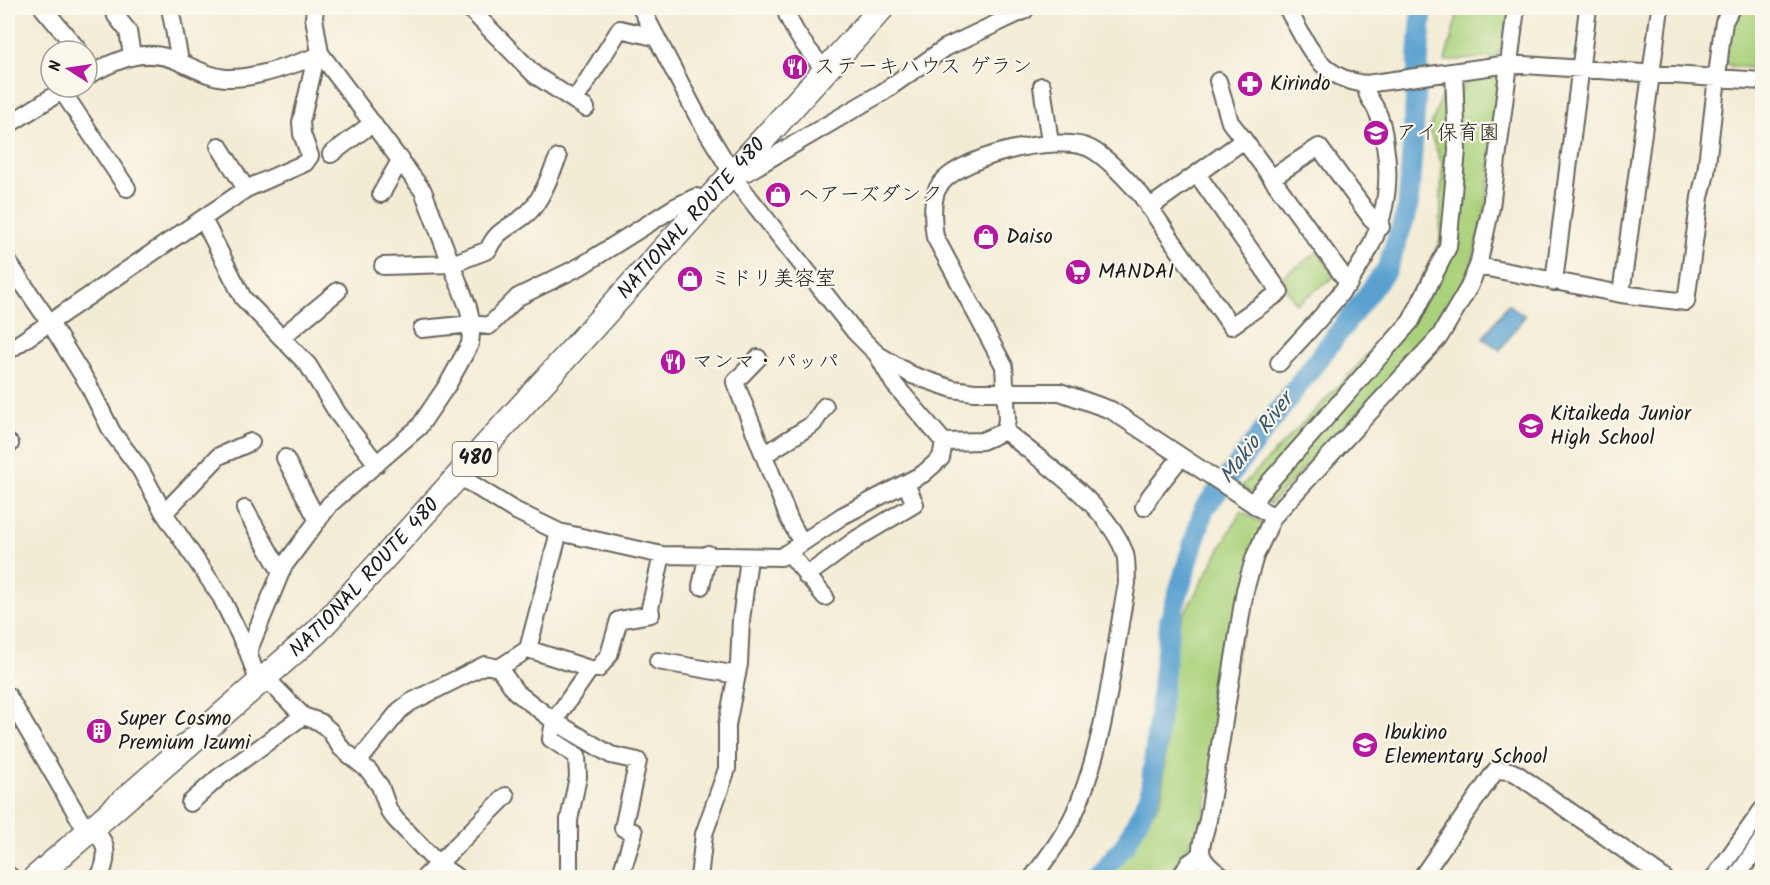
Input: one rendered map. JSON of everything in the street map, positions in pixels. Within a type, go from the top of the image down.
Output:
[{"type":"highway","name":"NATIONAL ROUTE 480","points":[[35,878],[317,632],[882,8]]},
{"type":"street","points":[[43,8],[69,39]]},
{"type":"street","points":[[114,8],[116,16],[128,31],[132,55]]},
{"type":"street","points":[[170,8],[180,61]]},
{"type":"street","points":[[8,351],[246,189],[305,163],[309,156],[301,122],[318,55],[315,8]]},
{"type":"street","points":[[469,8],[535,75],[580,104],[621,29],[654,37]]},
{"type":"street","points":[[641,8],[654,37],[732,173],[855,332],[877,354],[894,384],[944,442]]},
{"type":"street","points":[[785,8],[789,21],[799,37],[825,70]]},
{"type":"street","points":[[1287,8],[1321,64],[1332,75],[1349,83],[1371,84],[1509,64],[1581,67],[1762,81]]},
{"type":"street","points":[[1179,878],[1189,863],[1200,856],[1245,590],[1255,556],[1273,517],[1440,336],[1458,308],[1478,266],[1491,207],[1516,8]]},
{"type":"street","points":[[1554,282],[1588,8]]},
{"type":"street","points":[[1621,294],[1660,8]]},
{"type":"street","points":[[1478,266],[1621,294],[1675,303],[1686,302],[1700,197],[1706,173],[1724,22],[1731,8]]},
{"type":"street","points":[[732,173],[747,172],[883,92],[945,48],[1025,10]]},
{"type":"street","points":[[99,67],[132,55],[163,55],[213,76],[227,78],[259,75],[318,55]]},
{"type":"street","points":[[248,652],[281,572],[330,504],[419,427],[470,344],[472,324],[452,264],[423,191],[401,159],[318,55]]},
{"type":"street","points":[[1253,504],[1259,494],[1411,321],[1448,247],[1457,150],[1450,72]]},
{"type":"street","points":[[1279,363],[1291,342],[1349,284],[1381,227],[1388,182],[1385,145],[1376,109],[1366,96],[1371,84]]},
{"type":"street","points":[[1042,86],[1050,143]]},
{"type":"street","points":[[1217,90],[1230,122],[1349,284]]},
{"type":"street","points":[[8,125],[49,99]]},
{"type":"street","points":[[71,99],[127,188]]},
{"type":"street","points":[[331,154],[373,123]]},
{"type":"street","points":[[1149,208],[1244,140]]},
{"type":"street","points":[[1005,431],[1007,419],[1004,366],[935,237],[936,190],[955,172],[981,159],[1038,143],[1071,144],[1090,149],[1131,184],[1231,326],[1280,292],[1197,174]]},
{"type":"street","points":[[219,146],[246,189]]},
{"type":"street","points":[[1272,177],[1319,147],[1371,218],[1381,227]]},
{"type":"street","points":[[383,266],[452,264],[488,250],[495,235],[528,213],[558,158]]},
{"type":"street","points":[[381,194],[401,159]]},
{"type":"street","points":[[422,329],[472,324],[489,326],[518,297],[581,266],[675,207],[696,197],[709,200]]},
{"type":"street","points":[[203,219],[243,298],[308,365],[338,414],[377,464]]},
{"type":"street","points":[[8,262],[88,384],[112,432],[140,469],[164,513],[221,597],[263,681],[303,716],[320,722],[330,731],[341,748],[358,762],[380,786],[389,812],[438,864],[458,878]]},
{"type":"street","points":[[282,337],[338,291]]},
{"type":"street","points":[[877,354],[934,384],[974,392],[1060,392],[1091,401],[1111,410],[1273,517]]},
{"type":"street","points":[[758,358],[735,382],[789,519],[806,576],[825,597]]},
{"type":"street","points":[[764,455],[813,424],[825,406]]},
{"type":"street","points":[[944,442],[982,441],[1005,431]]},
{"type":"street","points":[[1005,431],[1088,501],[1113,530],[1125,553],[1127,584],[1091,764],[1075,812],[1051,854],[1032,878]]},
{"type":"street","points":[[164,513],[219,456],[251,442]]},
{"type":"street","points":[[459,476],[512,509],[559,532],[662,555],[708,554],[749,558],[782,556],[842,516],[906,484],[941,458],[944,442]]},
{"type":"street","points":[[285,458],[318,521]]},
{"type":"street","points":[[1144,499],[1185,460]]},
{"type":"street","points":[[806,576],[858,538],[915,504],[906,484]]},
{"type":"street","points":[[245,509],[281,572]]},
{"type":"street","points":[[498,668],[528,649],[559,532]]},
{"type":"street","points":[[701,586],[708,554]]},
{"type":"street","points":[[528,649],[590,669],[598,669],[609,656],[620,620],[651,614],[650,608],[662,555]]},
{"type":"street","points":[[699,878],[704,834],[727,769],[727,725],[737,675],[749,558]]},
{"type":"street","points":[[658,661],[737,675]]},
{"type":"street","points":[[358,762],[400,710],[485,665],[498,668],[516,692],[554,721],[611,755],[638,761],[623,828],[634,832],[620,878]]},
{"type":"street","points":[[579,761],[577,756],[551,739],[554,721],[590,669]]},
{"type":"street","points":[[8,696],[83,825],[89,831],[97,834],[105,847],[106,860],[98,878]]},
{"type":"street","points":[[190,803],[218,778],[303,716]]},
{"type":"street","points":[[569,878],[569,820],[579,761],[592,743]]},
{"type":"street","points":[[1421,878],[1496,770],[1504,770],[1517,774],[1664,878]]},
{"type":"street","points":[[423,878],[506,796]]},
{"type":"street","points":[[1714,878],[1762,810]]},
{"type":"street","points":[[1736,878],[1762,840]]},
{"type":"street","points":[[1200,856],[1209,867],[1224,878]]},
{"type":"street","points":[[8,875],[12,878]]},
{"type":"green space","points":[[1459,8],[1511,8],[1498,57],[1445,61]]},
{"type":"green space","points":[[1736,8],[1762,8],[1762,69],[1730,66],[1724,59],[1727,35]]},
{"type":"green space","points":[[1501,72],[1486,207],[1471,266],[1445,321],[1270,504],[1241,487],[1354,370],[1407,308],[1440,242],[1442,164],[1429,131],[1442,94],[1461,91],[1468,79]]},
{"type":"green space","points":[[1318,252],[1335,276],[1297,304],[1279,279]]},
{"type":"green space","points":[[1241,511],[1263,524],[1204,816],[1193,839],[1167,877],[1110,878],[1161,800],[1177,627]]},
{"type":"water","points":[[1508,304],[1525,316],[1500,350],[1483,338]]},
{"type":"waterway","name":"Makio River","points":[[1096,878],[1125,845],[1150,796],[1170,620],[1204,509],[1387,269],[1408,208],[1422,8]]},
{"type":"place","name":"ステーキハウス ゲラン","points":[[795,67]]},
{"type":"place","name":"Kirindo","points":[[1250,84]]},
{"type":"place","name":"アイ保育園","points":[[1376,133]]},
{"type":"place","name":"ヘアーズダンク","points":[[778,195]]},
{"type":"place","name":"Daiso","points":[[986,237]]},
{"type":"place","name":"MANDAI","points":[[1078,272]]},
{"type":"place","name":"ミドリ美容室","points":[[690,279]]},
{"type":"place","name":"マンマ・パッパ","points":[[673,362]]},
{"type":"place","name":"Kitaikeda Junior High School","points":[[1531,426]]},
{"type":"place","name":"Super Cosmo Premium Izumi","points":[[99,731]]},
{"type":"place","name":"Ibukino Elementary School","points":[[1365,745]]}]
